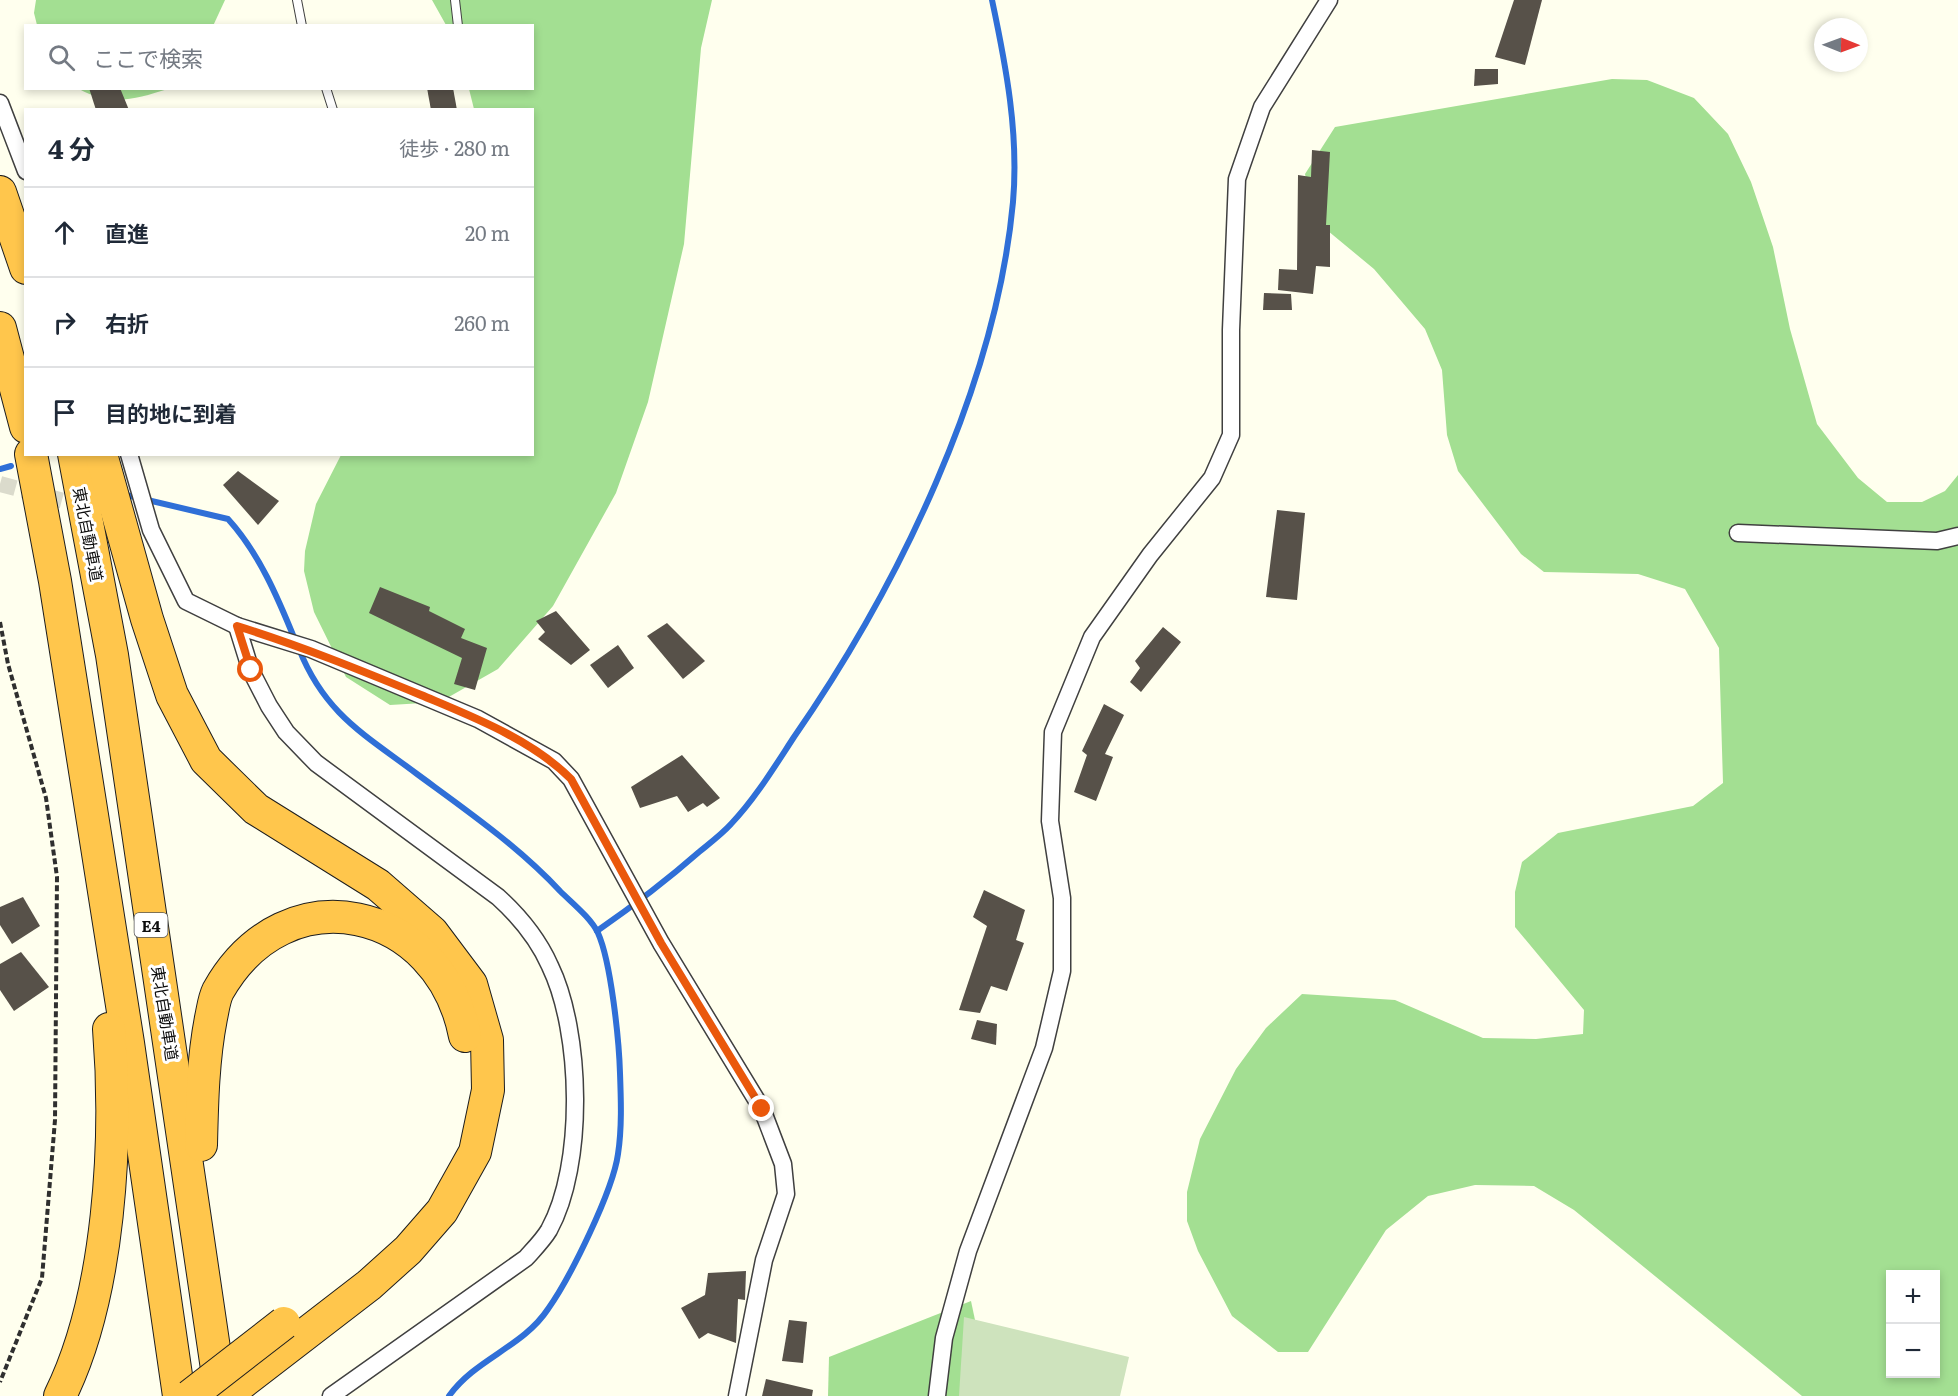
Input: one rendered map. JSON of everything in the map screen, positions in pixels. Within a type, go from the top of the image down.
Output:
[{"type":"highway","points":[[0,181],[24,240]]},
{"type":"highway","points":[[0,192],[24,262]]},
{"type":"highway","points":[[0,328],[24,419]]},
{"type":"highway","name":"E4","points":[[31,456],[55,581],[128,1043],[178,1396]]},
{"type":"highway","name":"東北自動車道","points":[[74,456],[112,655],[223,1396]]},
{"type":"highway","points":[[101,456],[147,619],[172,695],[206,760],[256,809],[378,885],[432,932],[471,984],[487,1040],[488,1090],[475,1152],[442,1210],[392,1264],[190,1396]]},
{"type":"highway","points":[[60,1396],[89,1316],[101,1253],[110,1151],[110,1045],[91,808]]},
{"type":"highway","points":[[198,1228],[205,1046],[216,994],[234,966],[259,941],[284,926],[314,918],[348,917],[377,924],[400,936],[423,956],[440,978],[462,1023],[469,1075],[461,1131],[452,1156],[412,1215],[223,1396]]},
{"type":"street","points":[[937,1396],[944,1338],[968,1251],[1044,1048],[1062,971],[1062,898],[1050,821],[1053,732],[1092,636],[1150,555],[1212,478],[1232,435],[1231,330],[1237,179],[1262,106],[1329,0]]},
{"type":"street","points":[[0,103],[24,166]]},
{"type":"street","points":[[130,456],[140,485],[151,530],[186,601],[237,626],[311,649],[478,719],[554,761],[571,779],[625,881],[762,1109],[783,1164],[786,1194],[764,1260],[737,1396]]},
{"type":"street","points":[[128,519],[151,530]]},
{"type":"street","points":[[1738,533],[1937,541],[1958,536]]},
{"type":"street","points":[[237,626],[251,670],[269,706],[286,732],[316,763],[498,897],[519,916],[550,966],[560,992],[571,1052],[575,1087],[570,1166],[549,1230],[526,1258],[331,1396]]},
{"type":"lane","points":[[297,0],[302,24]]},
{"type":"lane","points":[[455,0],[458,24]]},
{"type":"lane","points":[[327,90],[332,108]]},
{"type":"path","points":[[0,622],[8,664],[46,798],[57,877],[55,1120],[42,1278],[0,1382]]},
{"type":"green space","points":[[36,0],[225,0],[214,24],[37,24],[34,13]]},
{"type":"green space","points":[[432,0],[712,0],[701,48],[684,244],[648,402],[616,493],[553,606],[498,669],[440,702],[390,705],[346,677],[314,612],[304,571],[305,551],[316,504],[340,456],[534,456],[534,108],[474,108],[469,90],[534,90],[534,24],[445,24]]},
{"type":"green space","points":[[1612,79],[1647,80],[1694,98],[1728,134],[1751,182],[1773,247],[1790,329],[1817,424],[1858,478],[1887,502],[1922,502],[1945,491],[1958,475],[1958,1396],[1802,1396],[1574,1210],[1534,1186],[1475,1185],[1428,1196],[1386,1230],[1308,1352],[1278,1352],[1232,1316],[1198,1251],[1187,1221],[1187,1192],[1200,1139],[1236,1069],[1266,1028],[1302,994],[1395,1000],[1483,1038],[1536,1039],[1583,1034],[1584,1010],[1515,927],[1515,892],[1522,862],[1558,833],[1693,806],[1723,783],[1719,648],[1685,589],[1638,574],[1544,572],[1521,554],[1458,471],[1447,435],[1442,370],[1425,329],[1374,269],[1316,221],[1305,174],[1335,127]]},
{"type":"green space","points":[[81,90],[165,90],[124,100],[91,95]]},
{"type":"green space","points":[[971,1301],[991,1396],[828,1396],[829,1357]]},
{"type":"green space","points":[[964,1317],[1129,1357],[1120,1396],[959,1396]]},
{"type":"building","points":[[1514,0],[1542,0],[1525,65],[1495,57]]},
{"type":"building","points":[[1475,69],[1498,69],[1498,84],[1474,86]]},
{"type":"building","points":[[90,90],[121,90],[128,108],[95,108]]},
{"type":"building","points":[[427,90],[453,90],[457,108],[431,108]]},
{"type":"building","points":[[1312,150],[1330,152],[1326,225],[1330,225],[1330,267],[1316,266],[1313,294],[1278,290],[1279,269],[1297,270],[1298,175],[1311,177]]},
{"type":"building","points":[[1264,293],[1291,294],[1292,310],[1263,310]]},
{"type":"building","points":[[238,471],[279,501],[258,525],[223,485]]},
{"type":"building","points":[[1277,510],[1305,513],[1297,600],[1266,597]]},
{"type":"building","points":[[380,587],[430,607],[429,611],[465,629],[461,638],[487,648],[475,690],[454,684],[462,658],[369,613]]},
{"type":"building","points":[[556,611],[590,650],[571,665],[538,639],[545,632],[536,621]]},
{"type":"building","points":[[667,623],[705,661],[683,679],[647,636]]},
{"type":"building","points":[[1163,627],[1181,642],[1141,692],[1130,682],[1140,668],[1135,661]]},
{"type":"building","points":[[618,645],[634,668],[608,688],[590,665]]},
{"type":"building","points":[[1104,704],[1124,715],[1105,754],[1113,757],[1096,801],[1074,792],[1087,755],[1082,751]]},
{"type":"building","points":[[682,755],[720,798],[707,807],[703,803],[688,812],[677,796],[640,808],[631,787]]},
{"type":"building","points":[[984,890],[1025,910],[1016,940],[1024,943],[1007,991],[991,986],[980,1013],[959,1010],[987,926],[973,917]]},
{"type":"building","points":[[23,897],[40,926],[12,944],[0,925],[0,907]]},
{"type":"building","points":[[21,952],[49,987],[14,1011],[0,990],[0,964]]},
{"type":"building","points":[[977,1020],[997,1024],[996,1045],[971,1039]]},
{"type":"building","points":[[746,1271],[745,1300],[738,1299],[736,1343],[708,1333],[699,1339],[681,1308],[705,1295],[708,1273]]},
{"type":"building","points":[[789,1320],[807,1322],[803,1363],[782,1361]]},
{"type":"building","points":[[766,1379],[813,1390],[812,1396],[762,1396]]},
{"type":"waterway","points":[[597,931],[662,883],[720,835],[756,793],[833,678],[870,616],[905,550],[936,482],[964,413],[986,342],[1003,272],[1013,202],[1013,126],[992,0]]},
{"type":"waterway","points":[[0,469],[11,466]]},
{"type":"waterway","points":[[122,494],[228,519],[258,561],[275,592],[295,640]]},
{"type":"waterway","points":[[299,649],[321,690],[348,721],[509,844],[581,911],[598,933],[607,962],[618,1041],[621,1104],[618,1154],[608,1189],[578,1256],[548,1309],[526,1333],[472,1372],[449,1396]]},
{"type":"tunnel","points":[[0,484],[86,507]]},
{"type":"route","points":[[251,670],[237,626],[311,649],[478,719],[554,761],[571,779],[625,881],[762,1109]]}]
